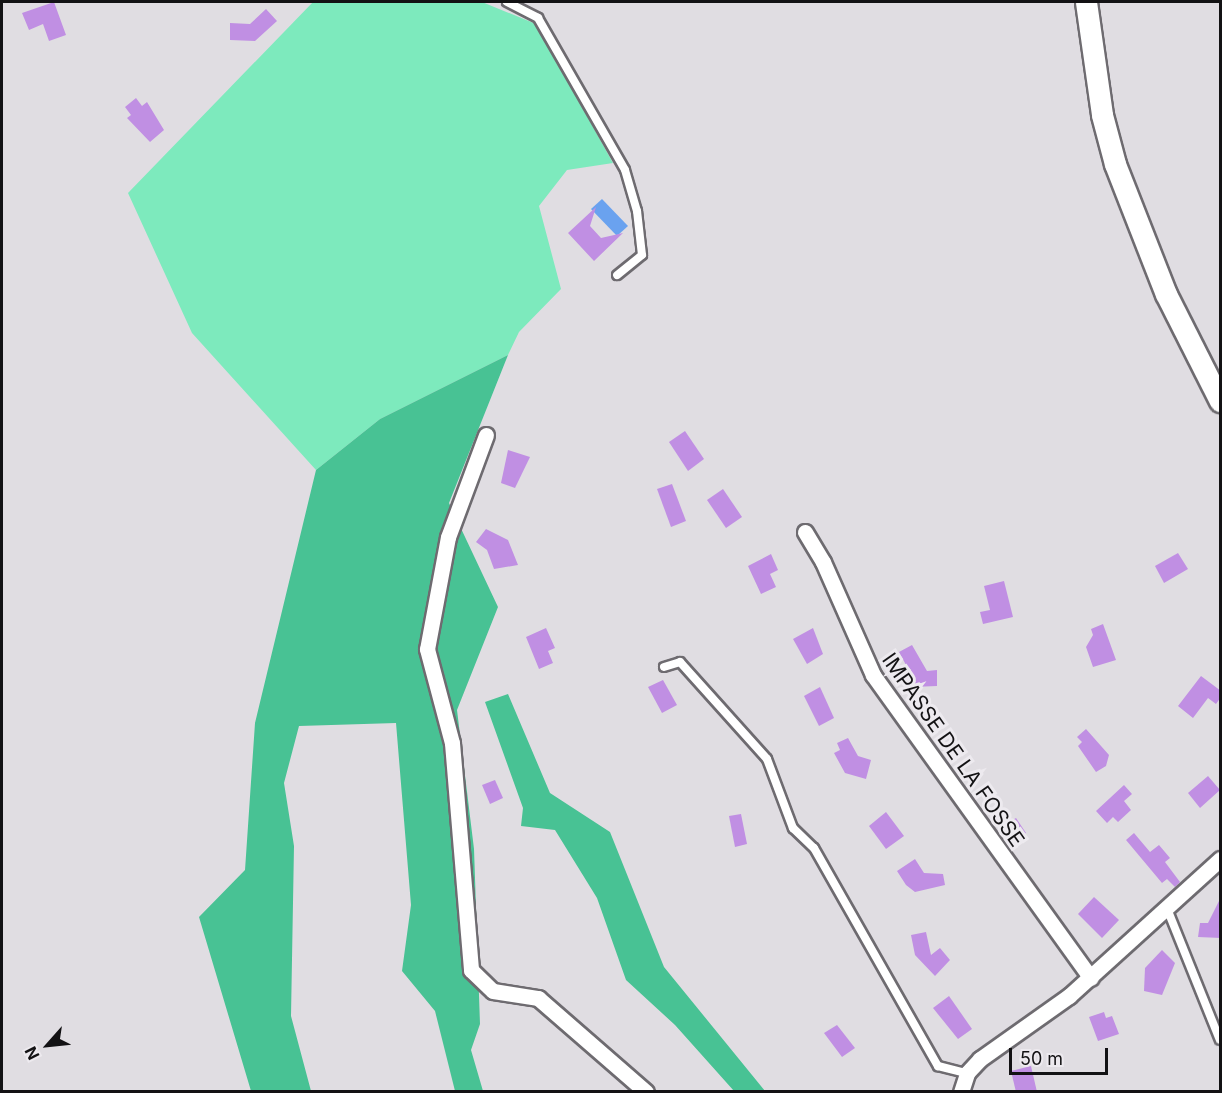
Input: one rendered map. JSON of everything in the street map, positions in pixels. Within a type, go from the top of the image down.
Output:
[{"type":"main road","points":[[1086,2],[1102,115],[1118,173],[1166,294],[1221,401]]},
{"type":"street","points":[[486,435],[448,537],[427,650],[453,743],[471,970],[493,992],[538,998],[646,1092]]},
{"type":"street","name":"IMPASSE DE LA FOSSE","points":[[805,532],[824,562],[873,675],[1091,978]]},
{"type":"street","points":[[961,1092],[967,1073],[1091,978],[1165,905],[1221,859]]},
{"type":"lane","points":[[507,2],[538,18],[624,171],[637,211],[642,255],[617,275]]},
{"type":"lane","points":[[664,666],[680,662],[767,759],[793,828],[814,848],[938,1066],[967,1073]]},
{"type":"lane","points":[[1165,905],[1221,1040]]},
{"type":"green space","points":[[313,2],[482,2],[536,24],[613,163],[567,170],[539,206],[561,289],[519,332],[508,355],[380,419],[316,470],[192,333],[128,193]]},
{"type":"green space","points":[[508,355],[449,503],[498,607],[457,710],[474,849],[480,1024],[471,1050],[483,1091],[455,1091],[435,1011],[402,971],[411,905],[396,723],[299,726],[284,783],[294,846],[291,1016],[311,1091],[251,1091],[199,917],[245,870],[255,723],[316,470],[380,419]]},
{"type":"green space","points":[[508,694],[550,793],[610,832],[664,967],[765,1091],[734,1091],[675,1025],[626,980],[597,898],[555,830],[521,826],[523,808],[485,702]]},
{"type":"water","points":[[602,199],[628,226],[617,236],[591,209]]},
{"type":"building","points":[[54,2],[66,35],[49,41],[43,24],[29,30],[22,13]]},
{"type":"building","points":[[266,9],[277,21],[255,41],[230,40],[230,23],[250,24]]},
{"type":"building","points":[[136,98],[142,106],[147,102],[164,130],[150,142],[127,118],[131,115],[125,107]]},
{"type":"building","points":[[596,207],[590,226],[601,238],[623,233],[594,261],[568,233]]},
{"type":"building","points":[[685,431],[704,459],[688,471],[669,442]]},
{"type":"building","points":[[508,450],[530,457],[515,488],[501,483]]},
{"type":"building","points":[[672,484],[686,521],[671,527],[657,489]]},
{"type":"building","points":[[723,489],[742,517],[726,528],[707,500]]},
{"type":"building","points":[[486,529],[508,540],[518,565],[494,569],[487,550],[476,542]]},
{"type":"building","points":[[1178,553],[1188,569],[1164,583],[1155,566]]},
{"type":"building","points":[[771,554],[778,570],[770,574],[776,587],[761,594],[748,566]]},
{"type":"building","points":[[1004,581],[1013,617],[983,624],[980,612],[990,610],[984,586]]},
{"type":"building","points":[[1103,624],[1116,660],[1093,667],[1086,647],[1093,635],[1091,629]]},
{"type":"building","points":[[546,628],[555,648],[548,651],[553,663],[539,669],[526,637]]},
{"type":"building","points":[[813,628],[823,654],[807,664],[793,639]]},
{"type":"building","points":[[912,645],[927,671],[937,670],[937,686],[912,687],[912,676],[899,652]]},
{"type":"building","points":[[1201,676],[1221,691],[1221,697],[1216,704],[1208,698],[1193,718],[1178,706]]},
{"type":"building","points":[[663,680],[677,705],[662,713],[648,687]]},
{"type":"building","points":[[820,687],[834,718],[819,726],[804,696]]},
{"type":"building","points":[[1086,729],[1109,755],[1106,766],[1096,772],[1078,746],[1082,742],[1077,737]]},
{"type":"building","points":[[848,738],[858,756],[871,760],[866,779],[845,773],[834,753],[840,750],[837,743]]},
{"type":"building","points":[[1208,776],[1220,790],[1200,808],[1188,793]]},
{"type":"building","points":[[495,780],[503,798],[490,804],[482,785]]},
{"type":"building","points":[[1124,785],[1132,794],[1124,801],[1131,810],[1118,822],[1113,817],[1107,823],[1096,811]]},
{"type":"building","points":[[886,812],[904,836],[886,849],[869,826]]},
{"type":"building","points":[[741,814],[747,844],[735,847],[729,816]]},
{"type":"building","points":[[1016,818],[1026,833],[1018,839],[1008,823]]},
{"type":"building","points":[[1134,833],[1150,852],[1159,845],[1170,858],[1165,862],[1180,882],[1175,887],[1167,879],[1162,883],[1126,840]]},
{"type":"building","points":[[915,859],[924,873],[943,874],[945,885],[915,892],[906,885],[897,871]]},
{"type":"building","points":[[1094,897],[1119,920],[1102,938],[1078,914]]},
{"type":"building","points":[[1221,897],[1221,938],[1198,937],[1200,923],[1208,923]]},
{"type":"building","points":[[926,932],[931,955],[940,948],[950,960],[935,976],[915,955],[911,935]]},
{"type":"building","points":[[1162,950],[1175,963],[1162,995],[1144,991],[1145,968]]},
{"type":"building","points":[[949,996],[972,1029],[958,1039],[933,1008]]},
{"type":"building","points":[[1104,1012],[1106,1018],[1112,1016],[1119,1034],[1098,1041],[1089,1017]]},
{"type":"building","points":[[837,1025],[855,1048],[842,1057],[824,1033]]},
{"type":"building","points":[[1031,1066],[1037,1092],[1016,1092],[1011,1071]]}]
